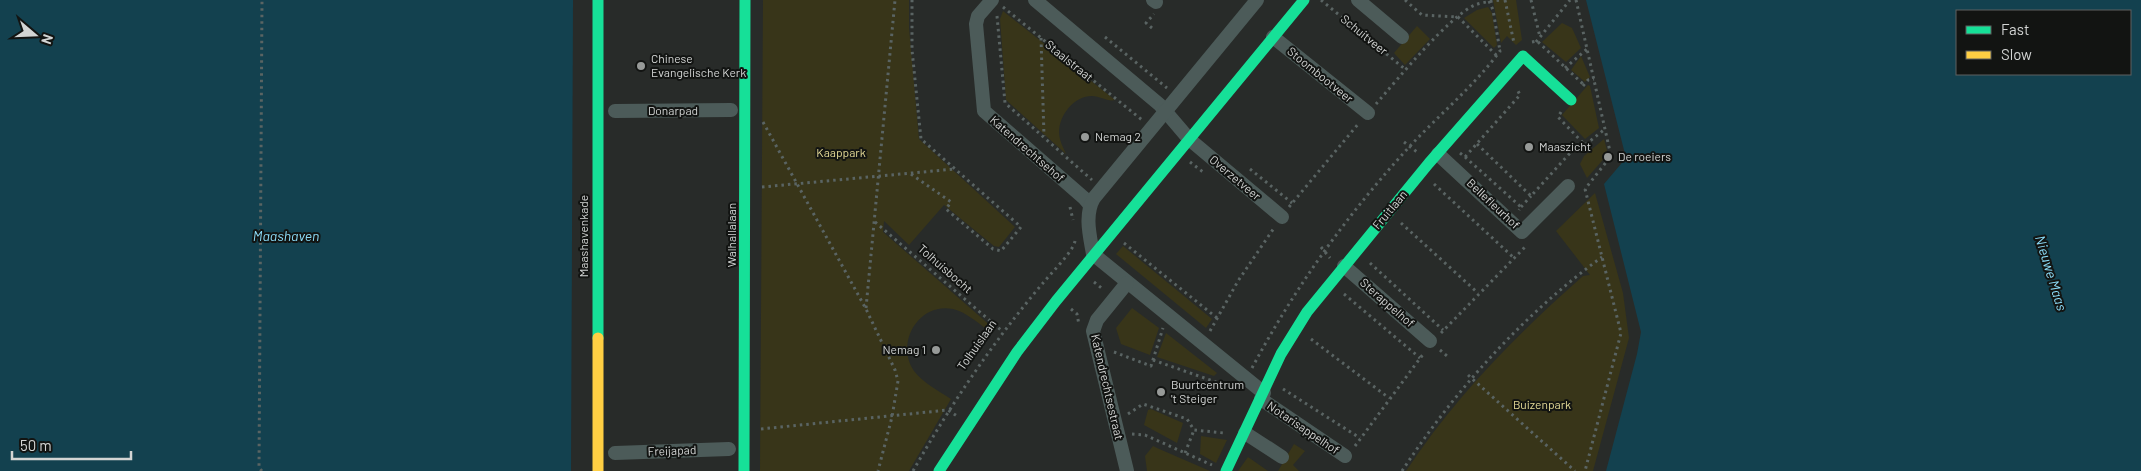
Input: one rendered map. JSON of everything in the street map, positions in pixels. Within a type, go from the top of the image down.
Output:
[{"type":"street","name":"Maashavenkade","points":[[598,0],[598,471]]},
{"type":"street","name":"Walhallalaan","points":[[744,471],[745,0]]},
{"type":"street","name":"Staalstraat","points":[[1035,0],[1167,111]]},
{"type":"street","points":[[1257,0],[1090,205],[1088,224],[1093,254],[1263,396]]},
{"type":"street","points":[[939,471],[1017,352],[1093,254],[1116,236],[1189,139],[1304,0]]},
{"type":"street","name":"Schuitveer","points":[[1358,0],[1402,37]]},
{"type":"street","name":"Katendrechtsehof","points":[[996,2],[978,16],[976,24],[984,111],[1090,205]]},
{"type":"street","name":"Stoombootveer","points":[[1273,37],[1368,113]]},
{"type":"street","name":"Fruitlaan","points":[[1223,470],[1245,433],[1290,338],[1307,312],[1438,154],[1523,56],[1571,100]]},
{"type":"street","name":"Donarpad","points":[[615,111],[730,110]]},
{"type":"street","points":[[1167,111],[1189,139]]},
{"type":"street","name":"Overzetveer","points":[[1189,139],[1282,217]]},
{"type":"street","name":"Bellefleurhof","points":[[1438,154],[1522,232],[1568,186]]},
{"type":"street","points":[[1088,224],[1091,231],[1116,236]]},
{"type":"street","name":"Sterappelhof","points":[[1344,266],[1430,341]]},
{"type":"street","name":"Katendrechtsestraat","points":[[1127,283],[1097,320],[1093,331],[1127,471]]},
{"type":"street","name":"Notarisappelhof","points":[[1263,396],[1345,456]]},
{"type":"street","points":[[1245,433],[1282,457]]},
{"type":"street","name":"Freijapad","points":[[615,453],[729,449]]},
{"type":"path","points":[[262,0],[258,468],[262,471]]},
{"type":"path","points":[[866,309],[895,0]]},
{"type":"path","points":[[911,174],[951,202],[946,209],[993,249],[1001,251],[1021,227],[921,139],[912,50],[912,0]]},
{"type":"path","name":"Katendrechtsehof","points":[[1002,0],[996,2],[996,8],[1004,103],[1096,183]]},
{"type":"path","name":"Schuitveer","points":[[1321,0],[1406,70]]},
{"type":"path","points":[[1404,0],[1422,15],[1458,17],[1500,60]]},
{"type":"path","points":[[1209,332],[1238,281],[1292,203],[1333,152],[1406,70],[1458,17],[1474,5],[1503,0],[1515,47]]},
{"type":"path","points":[[1531,0],[1538,39],[1584,85]]},
{"type":"path","points":[[1530,43],[1538,39],[1570,0]]},
{"type":"path","points":[[1576,0],[1611,156],[1585,189],[1620,329],[1620,337],[1585,471]]},
{"type":"path","points":[[1489,1],[1493,10],[1500,51],[1522,45]]},
{"type":"path","name":"Staalstraat","points":[[996,2],[1139,118]]},
{"type":"path","points":[[1102,35],[1166,89],[1171,85]]},
{"type":"path","points":[[1041,38],[1044,136]]},
{"type":"path","points":[[1566,68],[1587,49]]},
{"type":"path","name":"Fruitlaan","points":[[1254,365],[1270,332],[1324,250],[1410,147],[1500,51]]},
{"type":"path","points":[[1457,157],[1460,152],[1465,157],[1520,95],[1513,82]]},
{"type":"path","points":[[745,108],[756,108],[866,309],[896,370],[898,382],[892,416],[878,471]]},
{"type":"path","name":"Bellefleurhof","points":[[1522,207],[1582,141]]},
{"type":"path","points":[[1477,144],[1531,196]]},
{"type":"path","name":"Overzetveer","points":[[1246,166],[1292,203]]},
{"type":"path","points":[[756,187],[955,169]]},
{"type":"path","name":"Bellefleurhof","points":[[1433,183],[1514,258]]},
{"type":"path","points":[[1399,221],[1478,293]]},
{"type":"path","name":"Tolhuisbocht","points":[[875,222],[1002,331]]},
{"type":"path","points":[[1116,236],[1217,318]]},
{"type":"path","name":"Tolhuislaan","points":[[912,471],[948,410],[1002,331],[1075,243]]},
{"type":"path","points":[[1402,471],[1472,378],[1534,315],[1580,273],[1602,257]]},
{"type":"path","name":"Sterappelhof","points":[[1366,260],[1443,330]]},
{"type":"path","points":[[1090,279],[1109,294]]},
{"type":"path","name":"Sterappelhof","points":[[1341,292],[1420,358]]},
{"type":"path","points":[[1153,360],[1163,328]]},
{"type":"path","points":[[1311,338],[1389,398]]},
{"type":"path","name":"Katendrechtsestraat","points":[[1113,344],[1116,361]]},
{"type":"path","name":"Katendrechtsestraat","points":[[1114,352],[1151,366],[1153,360],[1241,390]]},
{"type":"path","points":[[1468,375],[1575,471]]},
{"type":"path","name":"Notarisappelhof","points":[[1283,389],[1360,438]]},
{"type":"path","points":[[1127,415],[1143,404],[1187,419],[1194,430]]},
{"type":"path","name":"Katendrechtsestraat","points":[[1125,406],[1128,421]]},
{"type":"path","points":[[757,429],[948,410]]},
{"type":"path","name":"Katendrechtsestraat","points":[[1130,428],[1134,444]]},
{"type":"path","points":[[1194,430],[1227,434]]},
{"type":"path","points":[[1185,453],[1194,430]]},
{"type":"path","points":[[1131,434],[1145,435],[1223,470]]},
{"type":"green space","name":"Kaappark","points":[[763,0],[909,0],[909,28],[919,139],[1015,227],[999,247],[994,246],[944,205],[909,245],[884,221],[883,232],[992,327],[989,331],[963,313],[953,309],[940,309],[929,312],[920,318],[913,327],[907,349],[914,371],[926,383],[951,399],[909,471],[760,471]]},
{"type":"green space","points":[[1493,0],[1516,0],[1522,40],[1516,45],[1507,36],[1501,43]]},
{"type":"green space","points":[[1488,7],[1492,13],[1497,45],[1494,48],[1464,18],[1477,10]]},
{"type":"green space","points":[[1003,11],[1115,100],[1092,96],[1085,97],[1078,100],[1067,110],[1060,124],[1059,132],[1060,141],[1066,154],[1006,100],[1000,19]]},
{"type":"green space","points":[[1562,23],[1572,28],[1581,48],[1566,62],[1542,42]]},
{"type":"green space","points":[[1417,26],[1430,39],[1405,65],[1394,53]]},
{"type":"green space","points":[[1581,56],[1590,77],[1585,82],[1571,70]]},
{"type":"green space","points":[[1588,85],[1590,86],[1599,128],[1585,139],[1562,115]]},
{"type":"green space","points":[[1604,139],[1608,154],[1587,178],[1580,164],[1584,156]]},
{"type":"green space","name":"Buizenpark","points":[[1595,193],[1623,293],[1629,338],[1593,471],[1406,471],[1466,392],[1510,344],[1583,276],[1590,275],[1556,231]]},
{"type":"green space","points":[[1123,246],[1212,319],[1206,328],[1116,254]]},
{"type":"green space","points":[[1132,308],[1159,328],[1150,355],[1121,344],[1116,328]]},
{"type":"green space","points":[[1166,333],[1217,373],[1214,376],[1157,357]]},
{"type":"green space","points":[[1151,409],[1183,423],[1177,443],[1144,425],[1148,410]]},
{"type":"green space","points":[[1201,436],[1227,440],[1216,463],[1200,454]]},
{"type":"green space","points":[[1294,444],[1305,451],[1293,465],[1299,471],[1278,471]]},
{"type":"green space","points":[[1153,446],[1210,471],[1147,471],[1145,456]]},
{"type":"green space","points":[[1248,457],[1268,471],[1238,471]]},
{"type":"water","name":"Maashaven","points":[[0,0],[573,0],[571,471],[0,471]]},
{"type":"water","name":"Nieuwe Maas","points":[[1586,0],[2141,0],[2141,471],[1606,471],[1641,332],[1604,184],[1626,158]]},
{"type":"traffic: fast","points":[[598,0],[598,338]]},
{"type":"traffic: fast","points":[[744,471],[745,0]]},
{"type":"traffic: fast","points":[[939,471],[1017,352],[1056,301],[1304,0]]},
{"type":"traffic: fast","points":[[1226,471],[1281,354],[1307,312],[1429,163],[1523,56],[1571,100]]},
{"type":"traffic: slow","points":[[598,338],[598,471]]},
{"type":"place","name":"Chinese Evangelische Kerk","points":[[641,66]]},
{"type":"place","name":"Nemag 2","points":[[1085,137]]},
{"type":"place","name":"Maaszicht","points":[[1529,147]]},
{"type":"place","name":"De roeiers","points":[[1608,157]]},
{"type":"place","name":"Nemag 1","points":[[936,350]]},
{"type":"place","name":"Buurtcentrum 't Steiger","points":[[1161,392]]}]
